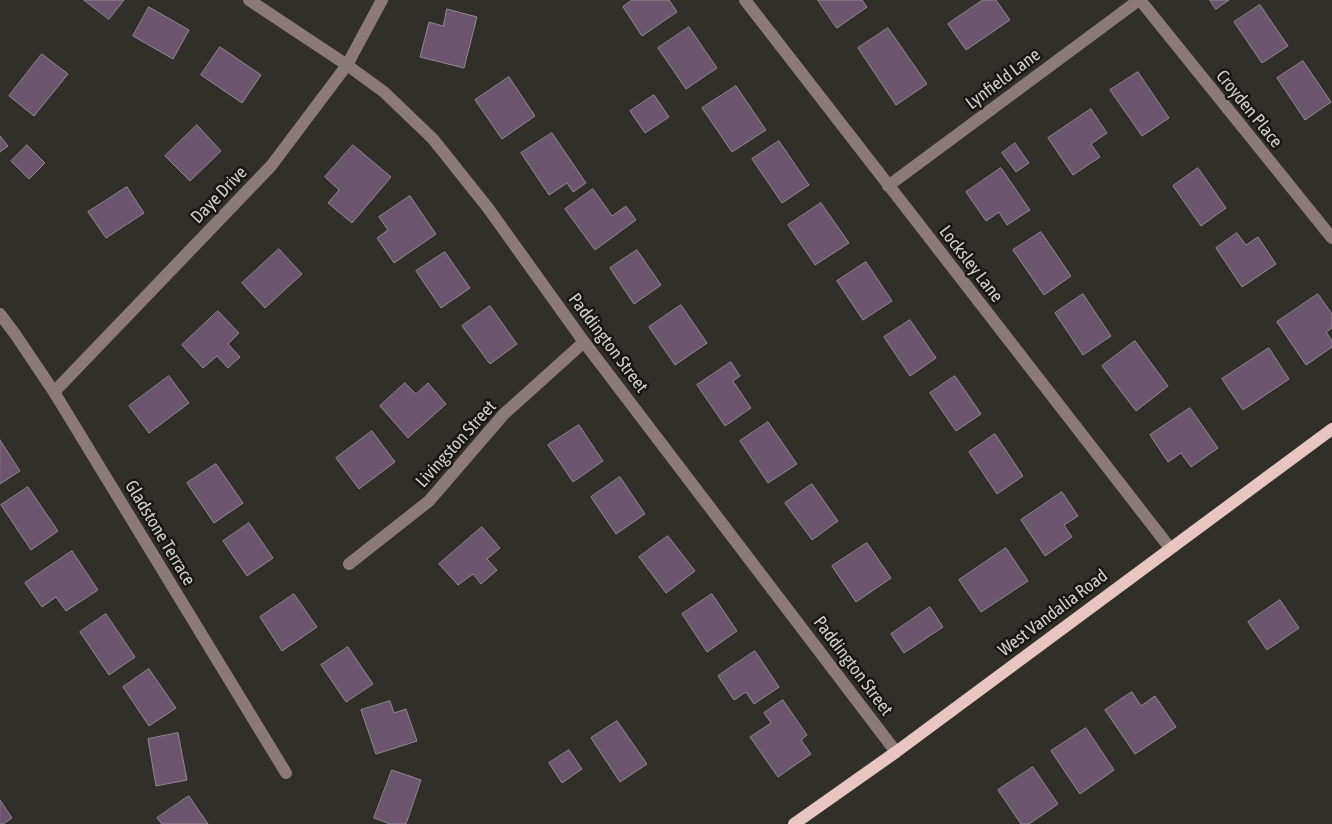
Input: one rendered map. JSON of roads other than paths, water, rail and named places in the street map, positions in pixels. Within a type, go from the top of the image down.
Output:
[{"type":"main road","name":"West Vandalia Road","points":[[794,824],[896,752],[1332,429]]},
{"type":"street","name":"Paddington Street","points":[[249,0],[384,92],[433,139],[488,208],[584,342],[896,752]]},
{"type":"street","name":"Daye Drive","points":[[54,392],[271,166],[347,65],[382,0]]},
{"type":"street","name":"Locksley Lane","points":[[745,0],[1170,548]]},
{"type":"street","name":"Lynfield Lane","points":[[888,186],[1139,0]]},
{"type":"street","name":"Croyden Place","points":[[1139,0],[1332,238]]},
{"type":"street","name":"Gladstone Terrace","points":[[0,314],[16,334],[54,392],[286,773]]},
{"type":"street","name":"Livingston Street","points":[[349,564],[429,501],[504,414],[584,342]]}]
